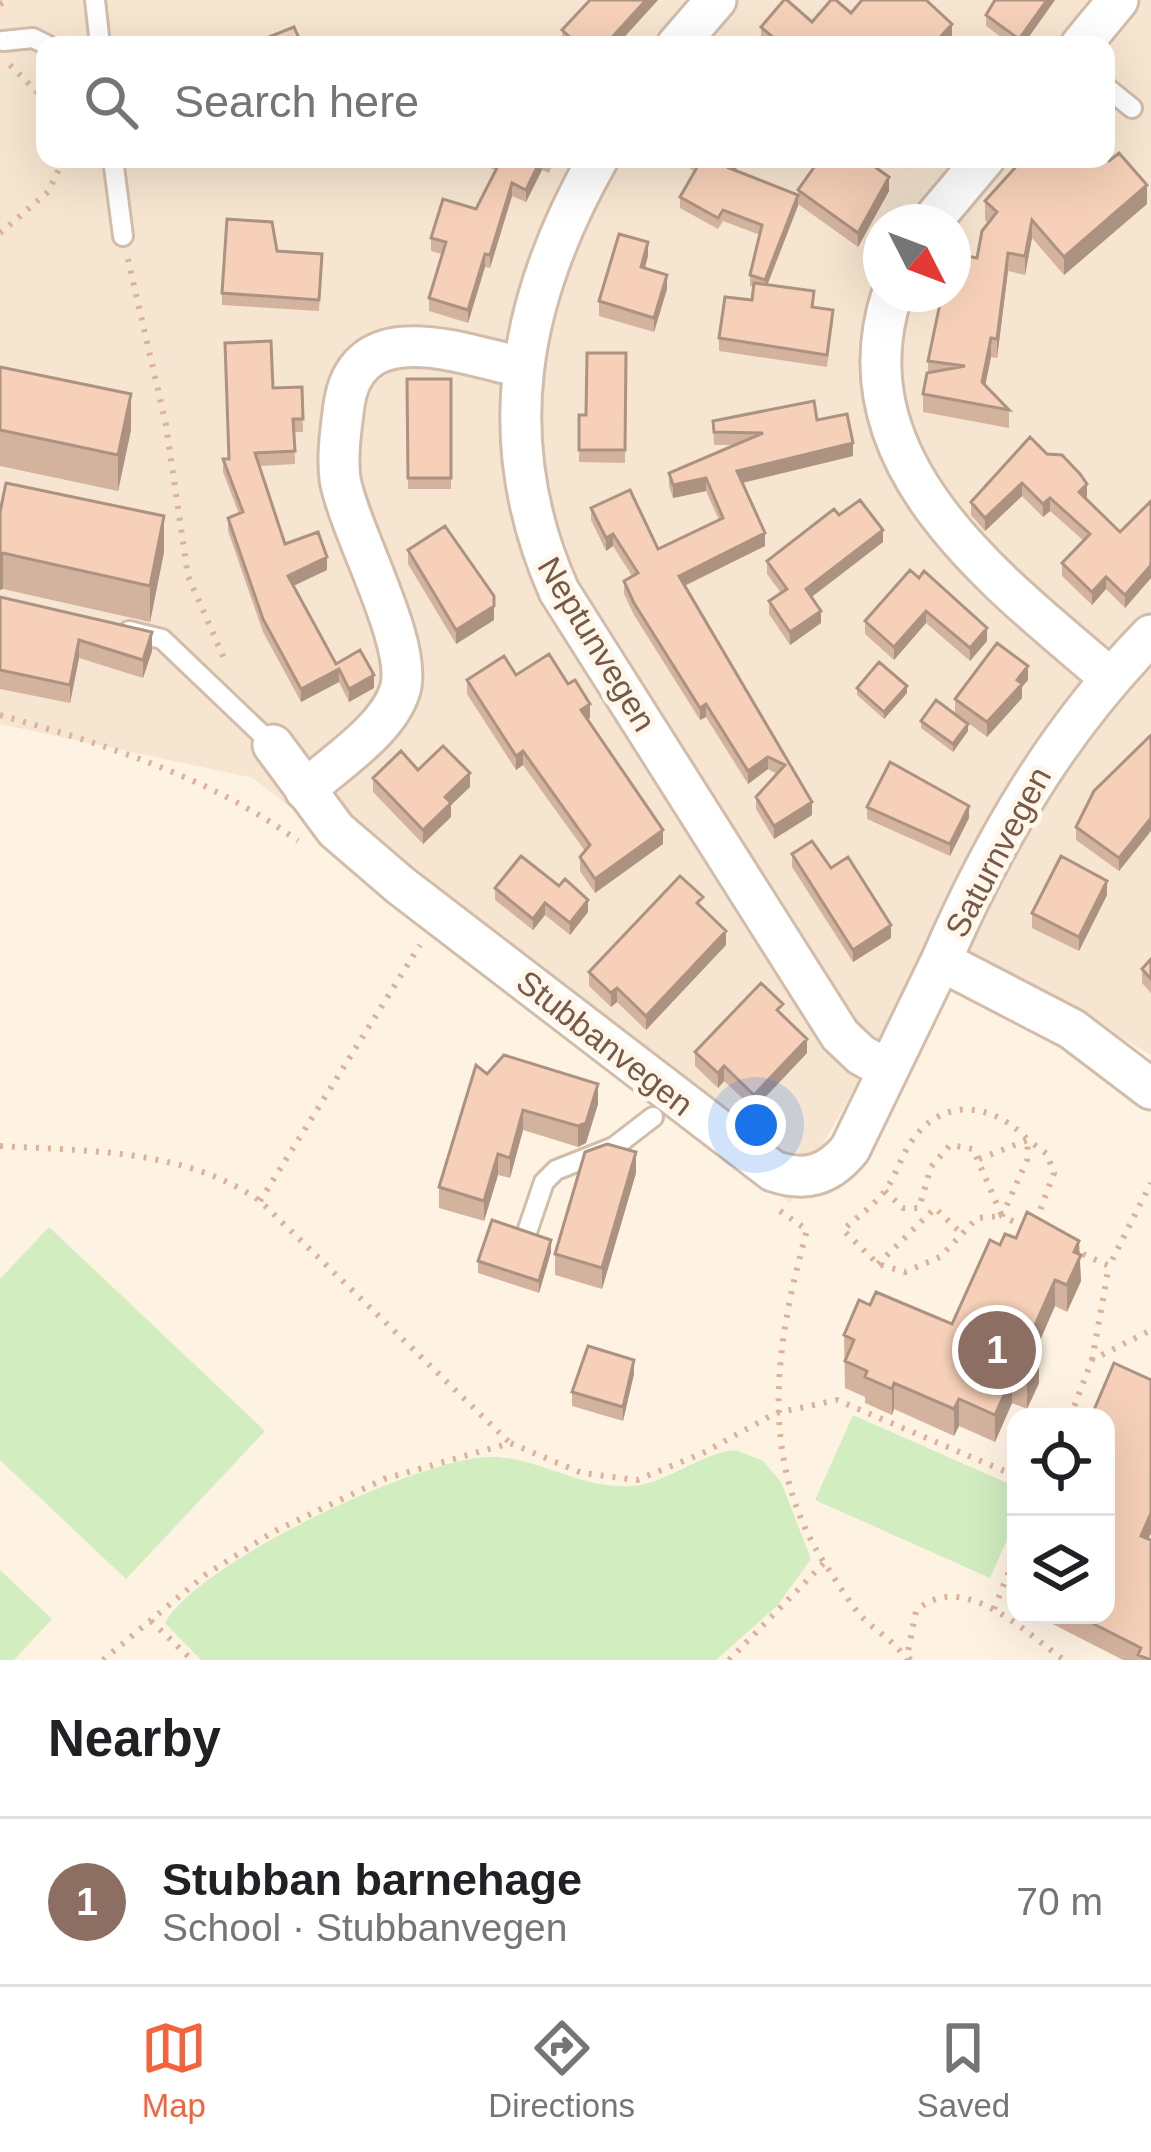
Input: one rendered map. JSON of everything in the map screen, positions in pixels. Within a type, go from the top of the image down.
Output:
[{"type":"street","points":[[685,36],[716,0]]},
{"type":"street","points":[[1089,36],[1118,0]]},
{"type":"street","name":"Neptunvegen","points":[[594,168],[567,221],[521,367],[517,438],[538,543],[559,591],[840,1035],[861,1055],[886,1069]]},
{"type":"street","points":[[946,204],[976,168]]},
{"type":"street","points":[[889,312],[882,347],[884,392],[897,452],[918,490],[998,577],[1109,677]]},
{"type":"street","points":[[305,790],[392,706],[402,671],[340,480],[346,392],[360,368],[382,348],[414,344],[521,367]]},
{"type":"street","name":"Saturnvegen","points":[[941,962],[1014,809],[1109,677],[1151,635]]},
{"type":"street","name":"Stubbanvegen","points":[[273,745],[336,830],[400,885],[772,1171],[806,1178],[841,1161],[941,962]]},
{"type":"street","points":[[941,962],[1072,1029],[1151,1089]]},
{"type":"lane","points":[[95,0],[99,36]]},
{"type":"lane","points":[[4,41],[36,40]]},
{"type":"lane","points":[[1115,94],[1132,108]]},
{"type":"lane","points":[[114,168],[123,236]]},
{"type":"lane","name":"Stubbanvegen","points":[[99,623],[162,638],[273,745]]},
{"type":"lane","points":[[527,1232],[544,1182],[556,1170],[614,1147],[653,1117]]},
{"type":"path","points":[[0,4],[8,0]]},
{"type":"path","points":[[4,41],[16,74],[36,92]]},
{"type":"path","points":[[0,232],[48,192],[60,168]]},
{"type":"path","points":[[123,236],[166,425],[188,576],[235,678]]},
{"type":"path","points":[[0,715],[121,749],[268,819],[303,844]]},
{"type":"path","points":[[260,1201],[426,935]]},
{"type":"path","points":[[985,1108],[1028,1140],[1052,1163],[1051,1186],[1032,1230],[1003,1216],[976,1218],[926,1268],[896,1272],[878,1264],[843,1230],[885,1191],[914,1138],[949,1112],[985,1108]]},
{"type":"path","points":[[978,1160],[1028,1140]]},
{"type":"path","points":[[1003,1216],[1028,1160],[1028,1140]]},
{"type":"path","points":[[919,1208],[931,1167],[944,1150],[965,1145],[978,1160],[1003,1216]]},
{"type":"path","points":[[0,1146],[145,1157],[225,1176],[260,1201],[510,1443],[582,1473],[637,1480],[703,1453],[776,1412],[837,1400],[1007,1472]]},
{"type":"path","points":[[1073,1408],[1092,1360],[1109,1266],[1151,1183]]},
{"type":"path","points":[[885,1191],[903,1208],[919,1208],[927,1216]]},
{"type":"path","points":[[770,1203],[807,1231],[779,1339],[776,1412],[794,1490],[824,1563],[861,1616],[908,1659]]},
{"type":"path","points":[[878,1264],[935,1208],[962,1234]]},
{"type":"path","points":[[1071,1248],[1109,1266]]},
{"type":"path","points":[[1092,1360],[1151,1330]]},
{"type":"path","points":[[103,1660],[205,1575],[332,1500],[510,1443]]},
{"type":"path","points":[[729,1660],[824,1563]]},
{"type":"path","points":[[994,1609],[1007,1576]]},
{"type":"path","points":[[908,1659],[916,1611],[926,1601],[965,1598],[994,1609],[1064,1660]]},
{"type":"path","points":[[150,1620],[192,1660]]},
{"type":"shaded area","points":[[0,0],[1151,0],[1151,1055],[941,934],[790,1203],[253,778],[0,724]]},
{"type":"green space","points":[[49,1227],[265,1431],[126,1579],[0,1460],[0,1279]]},
{"type":"green space","points":[[853,1415],[1007,1483],[1007,1540],[990,1578],[815,1500]]},
{"type":"green space","points":[[736,1450],[763,1461],[781,1482],[811,1559],[777,1606],[716,1660],[201,1660],[165,1623],[185,1599],[263,1544],[414,1475],[489,1457],[595,1483],[632,1486]]},
{"type":"green space","points":[[0,1570],[52,1619],[14,1660],[0,1660]]},
{"type":"building","points":[[590,0],[646,0],[613,36],[569,36],[562,30]]},
{"type":"building","points":[[784,0],[812,22],[831,0],[851,13],[862,0],[926,0],[952,24],[941,36],[772,36],[761,27]]},
{"type":"building","points":[[995,0],[1047,0],[1021,36],[986,15]]},
{"type":"building","points":[[294,27],[298,36],[271,36]]},
{"type":"building","points":[[1119,153],[1147,185],[1064,257],[1032,220],[1025,256],[1008,253],[997,339],[991,338],[982,382],[1009,410],[923,394],[927,373],[965,366],[928,361],[938,312],[971,312],[971,257],[977,258],[982,231],[997,212],[985,201],[1015,168],[1115,168]]},
{"type":"building","points":[[497,168],[537,168],[526,190],[512,183],[468,310],[429,298],[446,242],[431,238],[443,199],[476,209]]},
{"type":"building","points":[[697,168],[729,168],[798,195],[765,280],[750,275],[762,225],[723,210],[718,218],[680,197]]},
{"type":"building","points":[[814,168],[876,168],[889,177],[874,204],[863,204],[858,233],[798,190]]},
{"type":"building","points":[[227,219],[272,222],[277,251],[322,254],[319,300],[222,293]]},
{"type":"building","points":[[619,234],[648,242],[641,267],[667,275],[654,318],[599,301]]},
{"type":"building","points":[[754,283],[814,291],[812,307],[833,310],[827,355],[719,338],[725,297],[752,300]]},
{"type":"building","points":[[271,341],[273,388],[302,387],[303,419],[293,419],[295,451],[255,453],[285,544],[318,532],[327,557],[288,576],[336,664],[360,650],[374,675],[349,689],[339,669],[301,689],[263,619],[228,518],[243,512],[223,459],[229,459],[225,343]]},
{"type":"building","points":[[587,353],[626,353],[625,450],[579,450],[579,415],[586,415]]},
{"type":"building","points":[[0,367],[131,394],[118,455],[0,430]]},
{"type":"building","points":[[407,379],[451,379],[451,478],[408,478]]},
{"type":"building","points":[[814,401],[817,420],[847,414],[853,443],[737,471],[765,533],[679,576],[812,802],[774,826],[756,797],[785,765],[768,757],[748,771],[706,704],[700,708],[634,603],[624,581],[638,573],[613,534],[606,538],[591,508],[630,490],[658,549],[723,518],[706,478],[673,485],[669,473],[763,433],[714,432],[713,421]]},
{"type":"building","points":[[1030,437],[1047,454],[1062,455],[1080,474],[1087,484],[1079,492],[1120,532],[1151,501],[1151,565],[1125,595],[1106,577],[1092,592],[1062,563],[1090,534],[1050,498],[1043,504],[1022,483],[985,518],[971,502]]},
{"type":"building","points":[[6,483],[164,516],[150,586],[0,554]]},
{"type":"building","points":[[860,500],[883,530],[806,589],[821,611],[790,632],[769,601],[787,589],[767,561],[834,509],[839,515]]},
{"type":"building","points":[[445,526],[494,596],[494,606],[456,630],[408,550]]},
{"type":"building","points":[[910,570],[919,578],[924,571],[987,628],[970,648],[926,611],[894,647],[865,621]]},
{"type":"building","points":[[0,597],[152,632],[143,660],[79,640],[70,685],[0,670]]},
{"type":"building","points":[[997,643],[1028,666],[1017,680],[1022,684],[987,722],[955,699]]},
{"type":"building","points":[[549,654],[568,684],[575,680],[590,704],[581,710],[663,830],[595,879],[580,857],[590,845],[523,751],[516,756],[467,680],[504,656],[516,675]]},
{"type":"building","points":[[879,662],[907,686],[884,712],[857,688]]},
{"type":"building","points":[[936,700],[968,724],[953,744],[921,721]]},
{"type":"building","points":[[1151,735],[1151,818],[1119,858],[1076,827],[1094,791]]},
{"type":"building","points":[[443,746],[470,773],[445,797],[451,803],[423,830],[373,778],[401,751],[418,770]]},
{"type":"building","points":[[890,762],[969,806],[950,844],[867,807]]},
{"type":"building","points":[[812,841],[831,868],[848,857],[891,925],[853,950],[792,854]]},
{"type":"building","points":[[521,856],[559,886],[565,879],[588,900],[570,923],[545,903],[533,919],[495,888]]},
{"type":"building","points":[[1061,856],[1107,881],[1079,937],[1032,913]]},
{"type":"building","points":[[680,876],[703,897],[697,903],[726,931],[646,1016],[617,988],[611,993],[589,972]]},
{"type":"building","points":[[761,983],[783,1004],[777,1010],[807,1039],[754,1095],[724,1066],[718,1073],[695,1052]]},
{"type":"building","points":[[504,1055],[598,1084],[586,1123],[578,1126],[523,1110],[510,1158],[498,1154],[484,1201],[439,1187],[476,1065],[487,1074]]},
{"type":"building","points":[[607,1144],[636,1152],[602,1268],[555,1254],[585,1152]]},
{"type":"building","points":[[1027,1212],[1079,1241],[1074,1252],[1081,1255],[1067,1285],[1055,1280],[1024,1350],[1039,1357],[1027,1382],[1012,1377],[995,1415],[959,1399],[954,1409],[894,1383],[892,1389],[845,1361],[854,1340],[844,1335],[859,1300],[870,1305],[876,1292],[952,1324],[990,1240],[1000,1245],[1005,1234],[1016,1238]]},
{"type":"building","points":[[492,1220],[551,1240],[539,1281],[478,1261]]},
{"type":"building","points":[[588,1346],[634,1360],[623,1407],[572,1392]]},
{"type":"building","points":[[1114,1363],[1151,1380],[1151,1513],[1141,1536],[1151,1540],[1151,1660],[1138,1655],[1141,1648],[1094,1624],[1115,1624],[1115,1408],[1095,1408]]},
{"type":"place","name":"Stubban barnehage","points":[[997,1350]]}]
